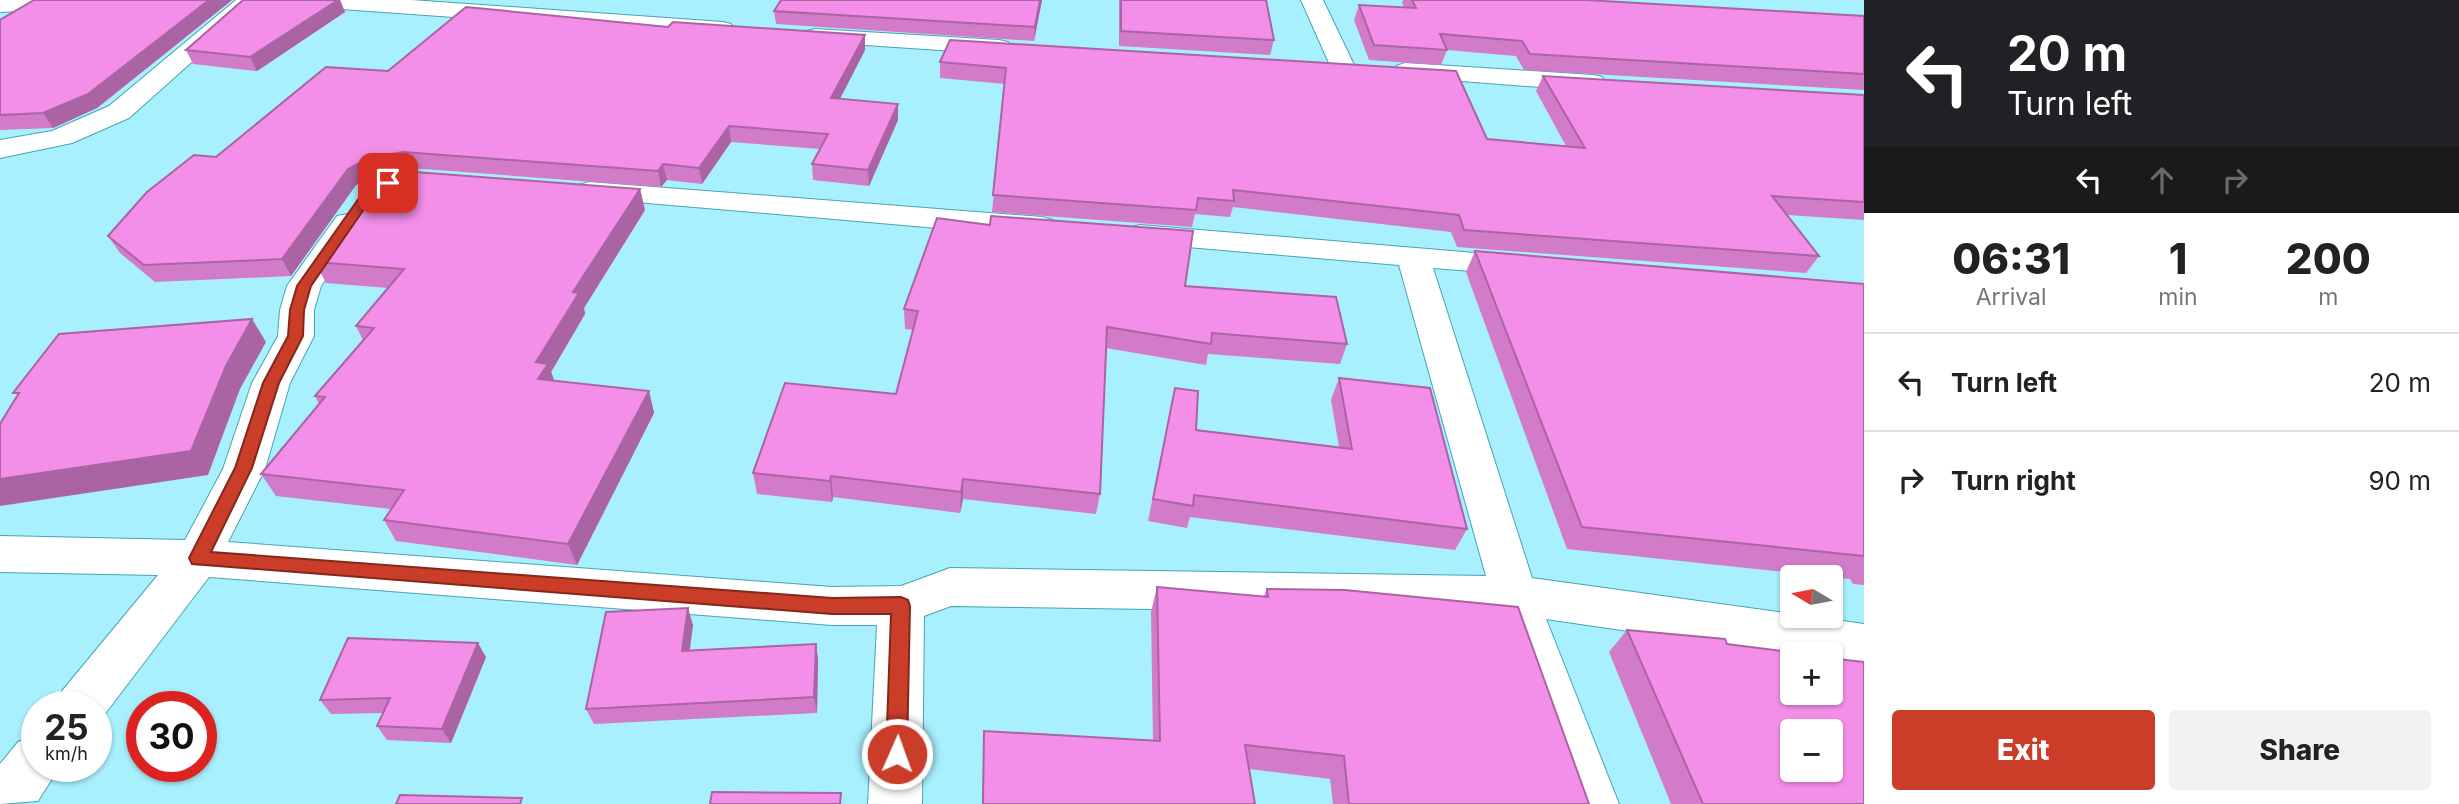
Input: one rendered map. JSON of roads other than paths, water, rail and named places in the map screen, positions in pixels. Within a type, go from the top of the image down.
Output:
[{"type":"street","points":[[0,5],[103,0]]},
{"type":"street","points":[[0,149],[47,143],[76,134],[110,118],[250,0]]},
{"type":"street","points":[[313,0],[746,31]]},
{"type":"street","points":[[1312,0],[1342,67]]},
{"type":"street","points":[[788,34],[1024,49]]},
{"type":"street","points":[[1315,66],[1614,84]]},
{"type":"street","points":[[563,189],[1070,229]]},
{"type":"street","points":[[92,691],[198,558],[244,468],[271,383],[296,336],[297,310],[304,286],[369,193]]},
{"type":"street","points":[[1112,233],[1550,267]]},
{"type":"street","points":[[1413,256],[1514,595],[1592,804]]},
{"type":"street","points":[[0,554],[198,558],[832,606],[901,606],[950,587],[1514,595],[1864,645]]},
{"type":"street","points":[[895,804],[901,606]]},
{"type":"street","points":[[0,790],[21,780]]}]
